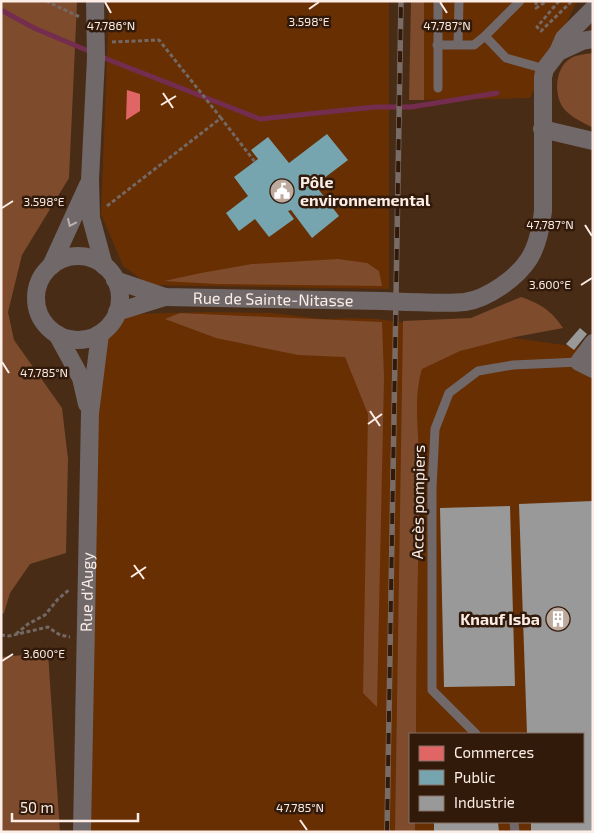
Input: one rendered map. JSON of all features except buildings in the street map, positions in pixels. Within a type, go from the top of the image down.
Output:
[{"type":"street","points":[[90,180],[51,266],[42,276],[37,289],[36,303],[40,316],[47,327],[58,336],[68,339],[80,340],[100,334],[111,324],[117,312],[119,301],[119,290],[110,273],[91,218],[90,180],[96,44],[95,1]]},
{"type":"street","points":[[593,9],[564,38],[558,52],[545,69],[542,89],[542,130],[593,141]]},
{"type":"street","points":[[558,52],[582,41],[593,39]]},
{"type":"street","name":"Rue de Sainte-Nitasse","points":[[117,312],[165,297],[407,302],[465,302],[478,298],[495,290],[528,260],[541,229],[543,212],[542,130]]},
{"type":"street","points":[[51,266],[64,259],[78,256],[92,259],[110,273]]},
{"type":"street","name":"Rue de Sainte-Nitasse","points":[[110,273],[165,297]]},
{"type":"street","name":"Rue d'Augy","points":[[82,832],[90,414],[100,334]]},
{"type":"street","name":"Rue d'Augy","points":[[58,336],[81,378],[90,414]]},
{"type":"street","points":[[586,365],[593,343]]},
{"type":"lane","points":[[438,1],[438,88]]},
{"type":"lane","points":[[458,45],[460,1]]},
{"type":"lane","points":[[438,45],[474,45],[520,1]]},
{"type":"lane","points":[[485,36],[506,58],[545,69]]},
{"type":"lane","name":"Accès pompiers","points":[[475,733],[432,690],[432,488],[435,429],[449,393],[478,371],[513,365],[586,365]]},
{"type":"path","points":[[46,1],[96,44],[159,40],[255,162]]},
{"type":"path","points":[[536,1],[536,8],[547,1]]},
{"type":"path","points":[[560,1],[537,27],[540,31],[572,1]]},
{"type":"path","points":[[91,218],[221,118]]},
{"type":"path","points":[[16,634],[28,624],[45,615],[68,589],[87,586]]},
{"type":"path","points":[[1,635],[16,634],[48,627],[60,635],[86,640]]},
{"type":"shaded area","points":[[1,1],[76,1],[77,3],[69,178],[22,255],[8,312],[14,340],[62,408],[68,459],[66,553],[30,564],[10,593],[4,613],[1,615]]},
{"type":"shaded area","points":[[107,1],[389,1],[389,289],[149,285],[123,266],[101,214],[109,7]]},
{"type":"shaded area","points":[[411,1],[424,1],[424,100],[409,100]]},
{"type":"shaded area","points":[[424,1],[577,1],[530,98],[424,100]]},
{"type":"shaded area","points":[[593,53],[593,128],[566,111],[559,100],[557,86],[560,72],[567,61],[576,56]]},
{"type":"shaded area","points":[[338,259],[367,263],[379,271],[382,286],[217,284],[164,281],[252,264]]},
{"type":"shaded area","points":[[521,297],[545,308],[563,328],[515,337],[460,351],[422,369],[417,394],[420,475],[416,733],[409,733],[409,823],[415,823],[415,832],[395,832],[403,321],[471,318]]},
{"type":"shaded area","points":[[207,312],[271,313],[324,319],[378,319],[593,349],[593,832],[75,832],[89,355],[131,314]]},
{"type":"shaded area","points":[[180,313],[382,322],[384,378],[377,707],[363,693],[368,414],[345,357],[298,355],[216,338],[165,319]]},
{"type":"shaded area","points":[[48,653],[60,832],[1,832],[1,657]]},
{"type":"waterway","points":[[1,10],[34,28],[91,52]]},
{"type":"waterway","points":[[99,56],[260,119],[375,107],[411,107],[497,93]]},
{"type":"railway","points":[[387,832],[401,1]]},
{"type":"place","name":"Pôle environnemental","points":[[282,191]]},
{"type":"place","name":"Knauf Isba","points":[[558,619]]}]
